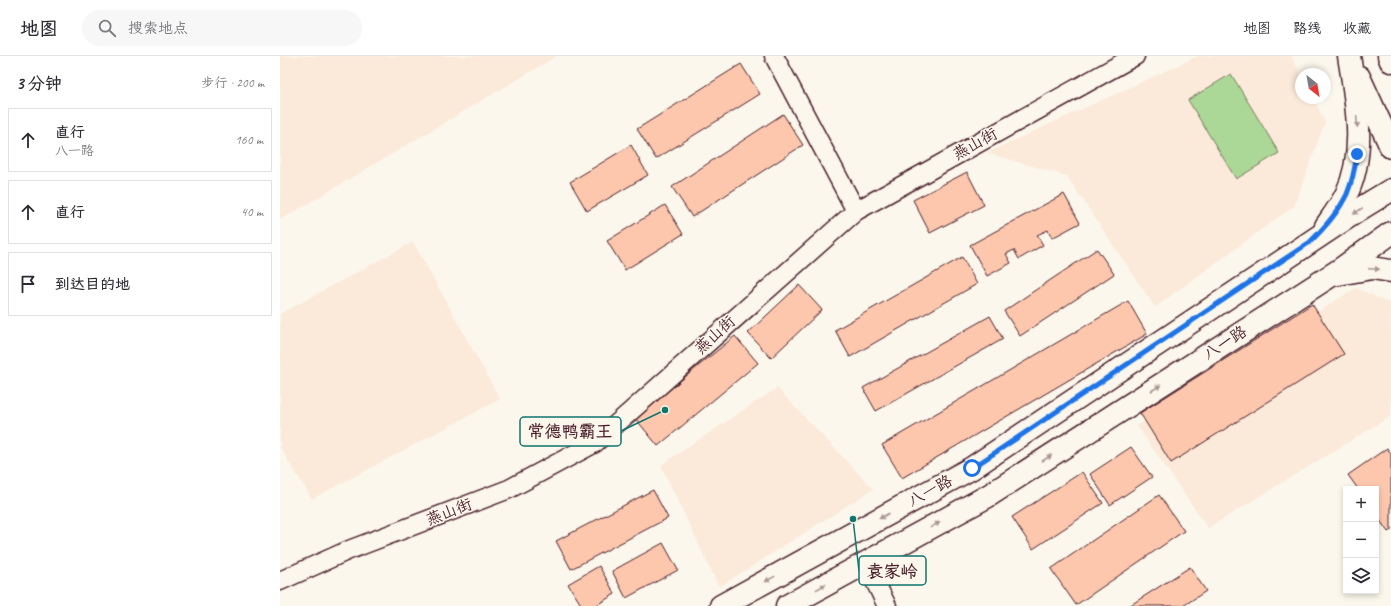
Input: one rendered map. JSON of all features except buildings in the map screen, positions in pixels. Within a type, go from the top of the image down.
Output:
[{"type":"main road","points":[[1349,56],[1391,147]]},
{"type":"main road","points":[[1310,242],[1326,226],[1338,210],[1347,194],[1357,154],[1357,120],[1349,56]]},
{"type":"main road","points":[[1389,56],[1391,61]]},
{"type":"main road","name":"八一路","points":[[721,606],[972,468],[1310,242],[1391,190]]},
{"type":"main road","name":"八一路","points":[[787,606],[988,496],[1329,276],[1391,233]]},
{"type":"main road","points":[[1329,276],[1372,268],[1391,271]]},
{"type":"street","points":[[774,56],[856,210]]},
{"type":"street","name":"燕山街","points":[[280,581],[349,550],[509,489],[595,443],[856,210],[1134,56]]},
{"type":"street","points":[[866,563],[887,606]]},
{"type":"shaded area","points":[[280,56],[557,56],[280,220]]},
{"type":"shaded area","points":[[1198,56],[1291,56],[1297,68],[1295,68],[1295,104],[1316,104],[1325,122],[1294,206],[1155,307],[1067,176],[987,153]]},
{"type":"shaded area","points":[[413,242],[500,399],[312,499],[280,447],[280,314]]},
{"type":"shaded area","points":[[1356,288],[1391,304],[1391,416],[1208,528],[1137,426]]},
{"type":"shaded area","points":[[777,388],[873,489],[719,587],[661,465]]},
{"type":"green space","points":[[1231,74],[1279,153],[1236,179],[1188,100]]},
{"type":"place","name":"常德鸭霸王","points":[[665,410]]},
{"type":"place","name":"袁家岭","points":[[853,519]]},
{"type":"route","points":[[972,468],[1310,242],[1326,226],[1338,210],[1347,194],[1357,154]]}]
